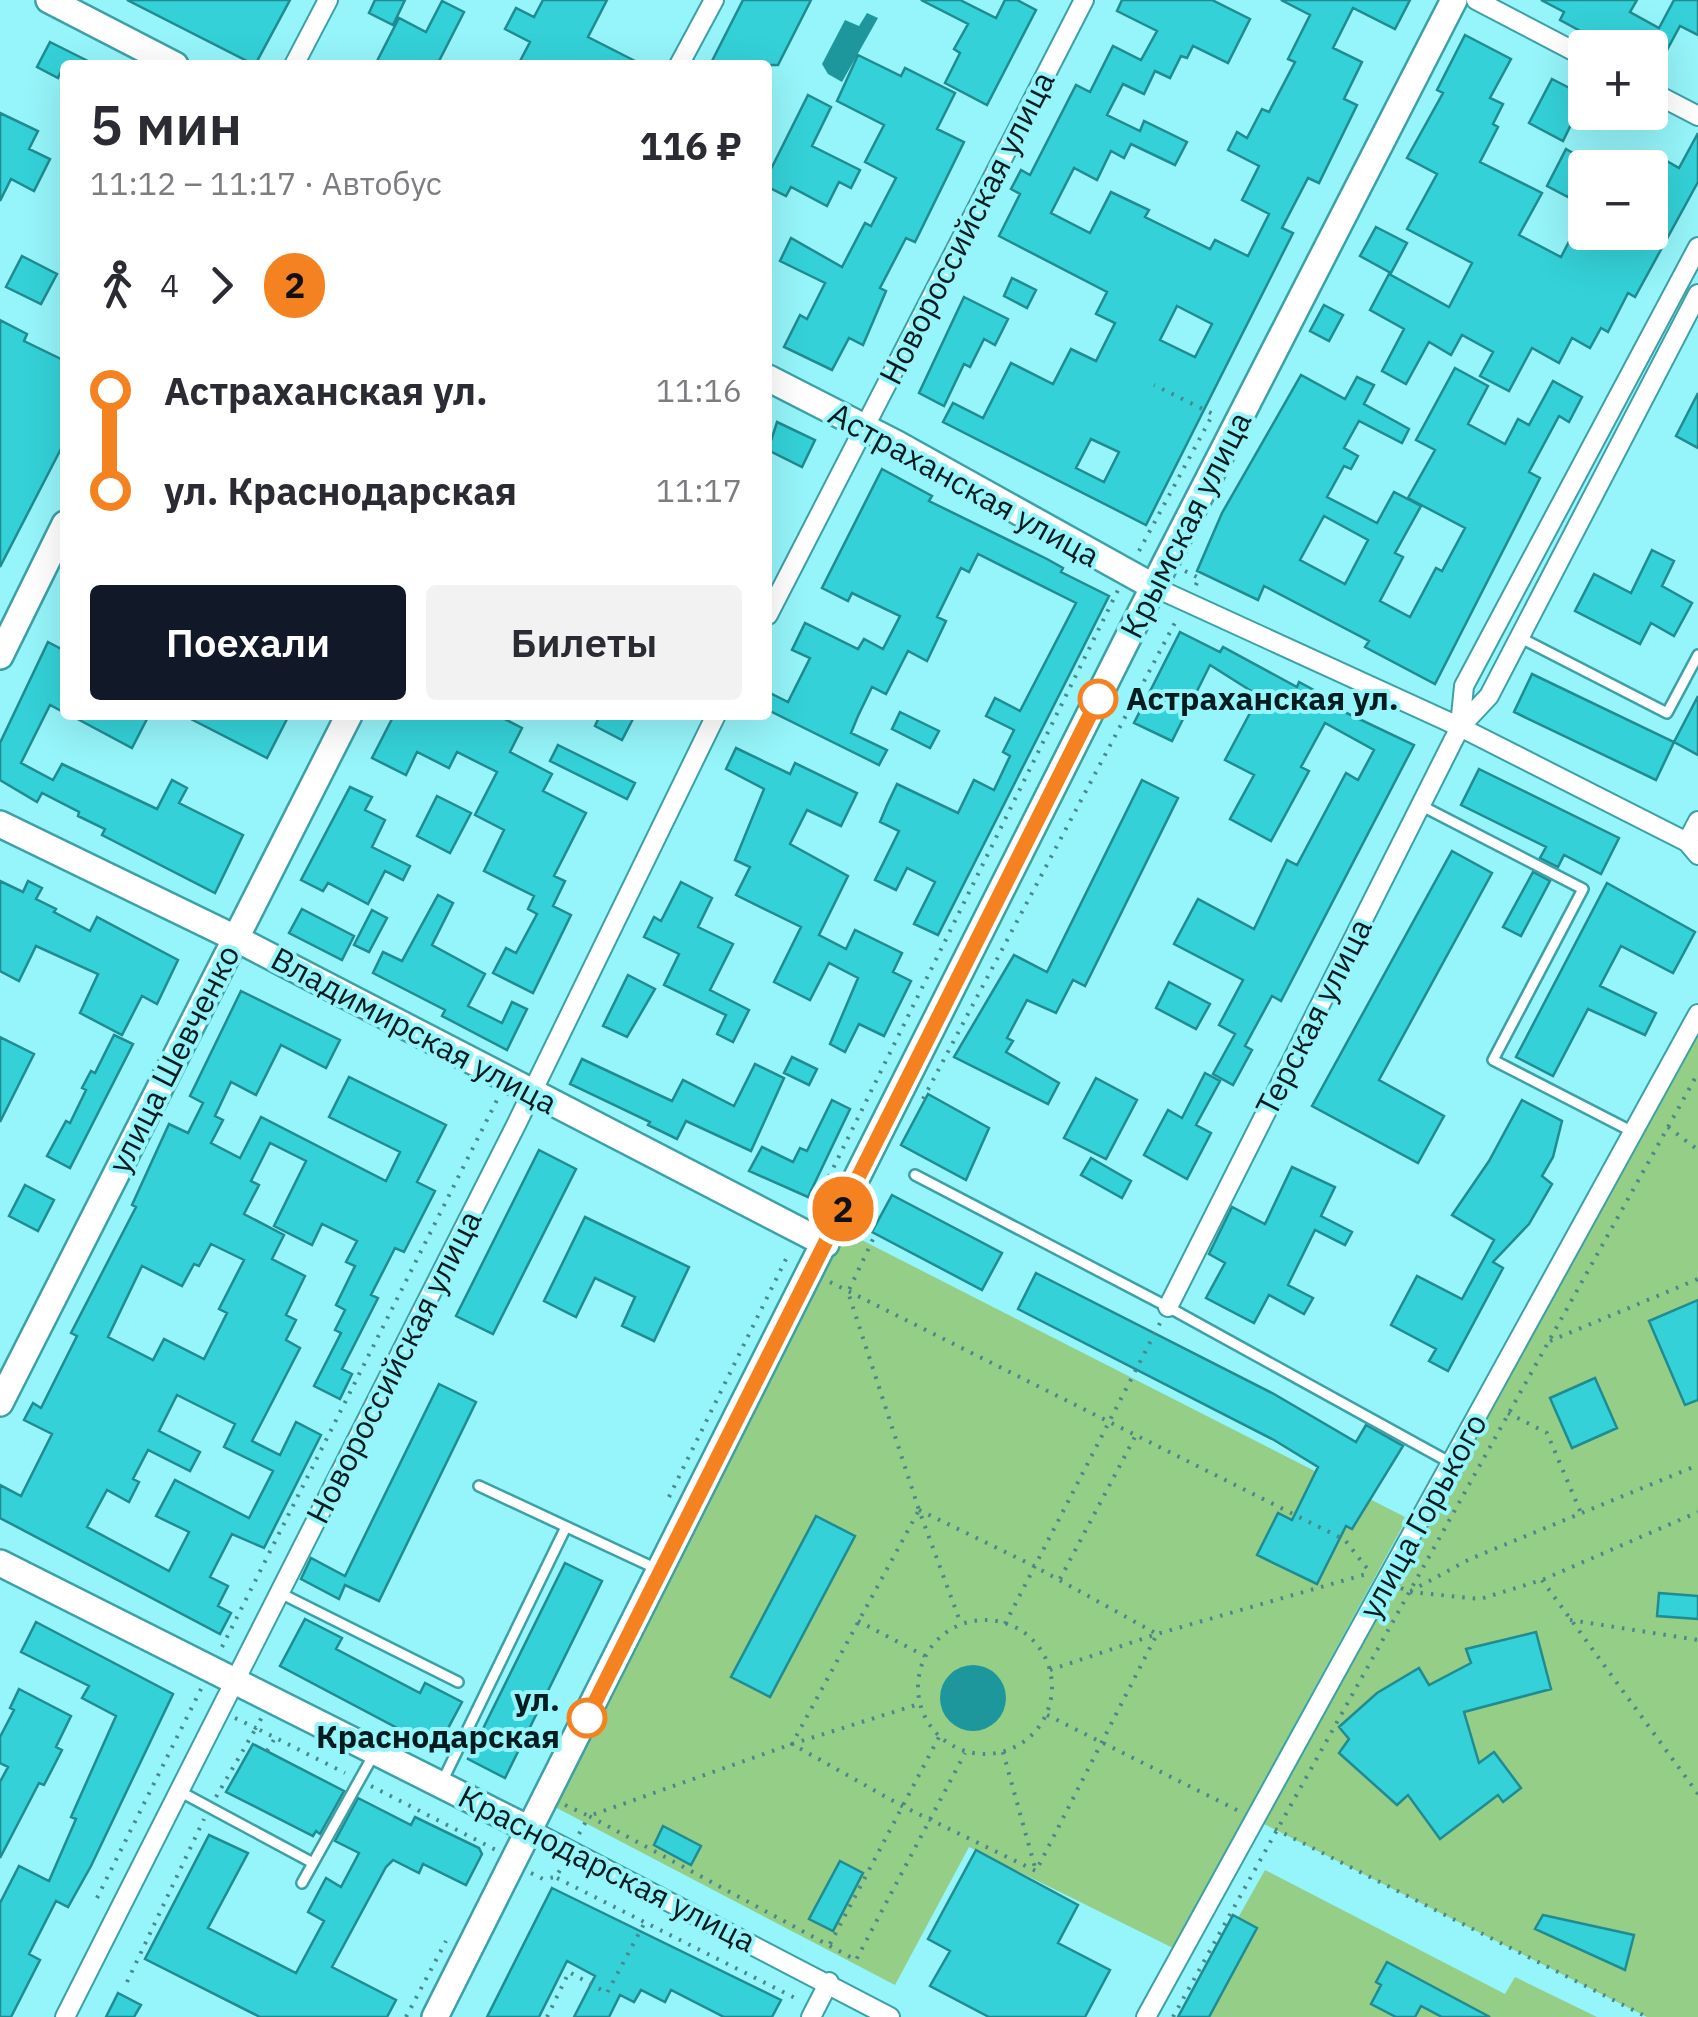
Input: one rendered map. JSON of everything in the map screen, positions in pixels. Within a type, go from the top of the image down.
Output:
[{"type":"street","points":[[49,0],[165,60]]},
{"type":"street","points":[[297,60],[328,0]]},
{"type":"street","points":[[683,60],[714,0]]},
{"type":"street","name":"Новороссийская улица","points":[[772,607],[1084,0]]},
{"type":"street","name":"Крымская улица","points":[[436,2017],[519,1825],[548,1796],[1166,562],[1454,0]]},
{"type":"street","points":[[1476,0],[1568,48]]},
{"type":"street","points":[[1668,100],[1698,116]]},
{"type":"street","name":"Терская улица","points":[[1460,726],[1464,686],[1698,247]]},
{"type":"street","name":"Терская улица","points":[[1168,1307],[1460,726],[1489,696],[1698,294]]},
{"type":"street","name":"Астраханская улица","points":[[772,380],[864,427],[1126,574],[1460,726],[1692,849]]},
{"type":"street","points":[[0,656],[60,534]]},
{"type":"street","name":"улица Шевченко","points":[[0,1403],[346,720]]},
{"type":"street","name":"Новороссийская улица","points":[[65,2017],[531,1092],[714,720]]},
{"type":"street","points":[[1692,849],[1698,821]]},
{"type":"street","name":"Владимирская улица","points":[[0,824],[235,938],[826,1244]]},
{"type":"street","name":"улица Горького","points":[[1146,2017],[1258,1820],[1698,1014]]},
{"type":"street","name":"Краснодарская улица","points":[[0,1563],[236,1679],[829,1982],[890,2017]]},
{"type":"street","points":[[813,2012],[829,1982]]},
{"type":"lane","points":[[1519,637],[1667,714],[1698,655]]},
{"type":"lane","points":[[1420,805],[1584,889],[1493,1060],[1633,1132]]},
{"type":"lane","points":[[915,1175],[1168,1307],[1452,1463]]},
{"type":"lane","points":[[480,1486],[661,1571]]},
{"type":"lane","points":[[441,1784],[566,1526]]},
{"type":"lane","points":[[280,1593],[458,1682]]},
{"type":"lane","points":[[302,1883],[376,1751]]},
{"type":"lane","points":[[179,1792],[313,1863]]},
{"type":"path","points":[[1154,386],[1213,414],[1126,574],[786,1260],[1345,1540],[1370,1572]]},
{"type":"path","points":[[921,1104],[1199,578],[1140,550]]},
{"type":"path","points":[[1174,2017],[1698,1072]]},
{"type":"path","points":[[97,1898],[507,1080]]},
{"type":"path","points":[[1668,1127],[1698,1150]]},
{"type":"path","points":[[816,1205],[874,1237],[848,1292],[919,1510],[961,1624]]},
{"type":"path","points":[[1548,1342],[1698,1280]]},
{"type":"path","points":[[1005,1624],[1168,1307]]},
{"type":"path","points":[[1508,1413],[1547,1433],[1581,1514]]},
{"type":"path","points":[[1060,1580],[1136,1433]]},
{"type":"path","points":[[919,1510],[1032,1565],[1156,1634],[1036,1871]]},
{"type":"path","points":[[792,1744],[919,1510]]},
{"type":"path","points":[[1409,1592],[1480,1598],[1542,1580],[1698,1512]]},
{"type":"path","points":[[1542,1580],[1698,1794]]},
{"type":"path","points":[[857,1620],[924,1656]]},
{"type":"path","points":[[991,1620],[1005,1624],[1032,1639],[1048,1662],[1052,1683],[1047,1715],[1030,1737],[1002,1752],[964,1753],[940,1737],[926,1721],[919,1704],[917,1684],[924,1656],[939,1638],[961,1624],[991,1620]]},
{"type":"path","points":[[1570,1620],[1698,1640]]},
{"type":"path","points":[[556,1878],[589,1816],[919,1704]]},
{"type":"path","points":[[1047,1715],[1647,2017]]},
{"type":"path","points":[[127,1982],[210,1808],[256,1728],[543,1879],[556,1878],[813,2012]]},
{"type":"path","points":[[830,1944],[940,1737]]},
{"type":"path","points":[[267,1751],[275,1738]]},
{"type":"path","points":[[792,1744],[902,1806],[1036,1871]]},
{"type":"path","points":[[1002,1752],[1036,1871]]},
{"type":"path","points":[[548,1796],[856,1960],[964,1753]]},
{"type":"path","points":[[505,1857],[495,1844],[519,1825]]},
{"type":"path","points":[[547,2017],[569,1972],[607,1993],[644,1922]]},
{"type":"green space","points":[[1698,1014],[1698,2017],[1647,2017],[1258,1821]]},
{"type":"green space","points":[[842,1230],[1407,1518],[1173,1948],[969,1847],[895,1985],[553,1806]]},
{"type":"green space","points":[[1265,1870],[1505,1994],[1515,1977],[1597,2017],[1182,2017]]},
{"type":"water","points":[[867,13],[878,18],[842,82],[828,74],[822,64],[845,20],[859,26]]},
{"type":"water","points":[[973,1665],[996,1675],[1006,1698],[996,1721],[973,1731],[950,1721],[940,1698],[950,1675]]},
{"type":"building","points":[[127,0],[290,0],[258,60],[245,60]]},
{"type":"building","points":[[375,0],[405,0],[393,25],[369,13]]},
{"type":"building","points":[[543,0],[607,0],[588,37],[633,60],[521,60],[530,42],[505,29],[516,8],[534,17]]},
{"type":"building","points":[[743,0],[811,0],[778,65],[772,65],[772,60],[713,60]]},
{"type":"building","points":[[921,0],[960,0],[996,18],[1005,0],[1017,0],[1036,10],[987,105],[945,83],[960,53],[954,49],[968,24]]},
{"type":"building","points":[[1122,0],[1212,0],[1250,19],[1228,63],[1193,46],[1187,58],[1181,56],[1170,78],[1155,71],[1144,94],[1123,84],[1107,115],[1140,131],[1144,121],[1187,142],[1175,165],[1131,144],[1124,158],[1111,151],[1097,180],[1074,168],[1051,213],[1090,233],[1111,192],[1149,210],[1145,217],[1210,249],[1215,240],[1248,256],[1269,214],[1242,200],[1259,166],[1228,150],[1237,132],[1247,138],[1262,109],[1269,112],[1295,62],[1288,59],[1310,15],[1281,0],[1410,0],[1395,29],[1353,8],[1333,48],[1362,62],[1344,99],[1357,105],[1319,183],[1308,178],[1282,228],[1293,233],[1146,525],[943,422],[953,403],[983,418],[1011,363],[1053,384],[1071,349],[1096,361],[1115,323],[1096,314],[1107,292],[999,236],[1020,194],[1011,189],[1021,170],[1030,175],[1076,85],[1090,92],[1113,46],[1141,60],[1157,31],[1117,11]],"holes":[[[1177,306],[1212,324],[1195,357],[1160,340]],[[1091,439],[1119,452],[1104,482],[1076,468]]]},
{"type":"building","points":[[1541,0],[1637,0],[1630,12],[1659,28],[1674,0],[1698,0],[1698,35],[1680,26],[1668,48],[1668,30],[1579,30],[1560,20],[1564,12]]},
{"type":"building","points":[[442,1],[464,12],[440,60],[378,60],[399,18],[426,32]]},
{"type":"building","points":[[1465,35],[1511,59],[1490,98],[1503,104],[1493,124],[1498,127],[1480,162],[1542,193],[1519,235],[1561,257],[1568,244],[1568,250],[1661,250],[1635,297],[1628,293],[1608,332],[1601,328],[1590,348],[1572,338],[1559,363],[1532,348],[1509,391],[1480,376],[1493,352],[1462,335],[1451,355],[1429,342],[1406,384],[1382,371],[1404,329],[1370,310],[1389,274],[1449,307],[1472,263],[1407,229],[1437,174],[1407,158],[1443,93],[1437,90]]},
{"type":"building","points":[[50,42],[86,60],[60,60],[58,78],[37,67]]},
{"type":"building","points":[[858,55],[901,76],[905,68],[955,93],[937,129],[964,142],[915,242],[906,238],[880,288],[886,291],[863,345],[849,338],[832,370],[784,347],[800,315],[807,319],[825,283],[780,261],[791,238],[842,267],[865,223],[871,226],[896,178],[865,162],[884,125],[837,101]]},
{"type":"building","points":[[1552,79],[1568,87],[1568,130],[1563,141],[1529,123]]},
{"type":"building","points":[[808,95],[831,107],[812,146],[860,170],[851,188],[839,182],[827,206],[791,187],[786,196],[772,189],[772,167]]},
{"type":"building","points":[[0,113],[38,131],[29,149],[50,159],[34,191],[11,179],[0,201]]},
{"type":"building","points":[[1698,133],[1698,182],[1668,237],[1668,162],[1679,168]]},
{"type":"building","points":[[1566,149],[1568,197],[1547,186]]},
{"type":"building","points":[[1376,227],[1407,243],[1391,273],[1360,256]]},
{"type":"building","points":[[22,256],[57,274],[41,304],[6,287]]},
{"type":"building","points":[[1012,278],[1036,290],[1027,308],[1004,296]]},
{"type":"building","points":[[964,297],[1008,319],[995,345],[984,339],[970,367],[964,364],[944,406],[919,393]]},
{"type":"building","points":[[1324,305],[1343,315],[1329,341],[1310,331]]},
{"type":"building","points":[[0,320],[27,334],[24,341],[60,359],[60,451],[0,567]]},
{"type":"building","points":[[1455,368],[1488,386],[1468,424],[1505,444],[1518,419],[1529,425],[1553,381],[1582,397],[1569,422],[1559,416],[1529,472],[1540,478],[1435,684],[1365,647],[1369,641],[1264,586],[1258,600],[1197,571],[1222,513],[1301,375],[1345,399],[1357,377],[1374,385],[1364,404],[1409,429],[1402,443],[1359,421],[1344,448],[1358,456],[1351,469],[1344,466],[1327,497],[1377,523],[1394,492],[1421,506],[1395,553],[1403,557],[1380,601],[1410,617],[1436,568],[1442,571],[1465,528],[1408,498],[1435,450],[1416,440]],"holes":[[[1324,516],[1368,540],[1345,584],[1300,560]]]},
{"type":"building","points":[[1698,393],[1698,448],[1676,436]]},
{"type":"building","points":[[777,422],[815,440],[802,467],[772,452]]},
{"type":"building","points":[[882,469],[932,496],[929,501],[1047,559],[1063,568],[1061,572],[1109,596],[938,935],[914,924],[935,882],[907,868],[896,890],[875,880],[899,831],[880,822],[887,805],[897,784],[958,813],[974,780],[994,790],[1010,756],[1003,752],[1014,730],[986,716],[995,698],[1020,711],[1076,603],[978,554],[969,572],[961,568],[937,617],[946,621],[927,661],[908,651],[886,694],[872,687],[858,716],[851,733],[887,750],[879,765],[772,712],[772,694],[788,702],[810,658],[792,650],[805,623],[858,649],[864,639],[883,649],[900,616],[852,593],[848,601],[822,588]]},
{"type":"building","points":[[1652,550],[1674,561],[1662,586],[1692,603],[1674,636],[1651,623],[1640,644],[1575,611],[1594,574],[1631,593]]},
{"type":"building","points":[[1180,632],[1220,652],[1223,647],[1297,687],[1299,682],[1336,702],[1334,707],[1414,745],[1281,1001],[1272,996],[1245,1046],[1252,1050],[1233,1085],[1213,1074],[1235,1034],[1219,1025],[1243,980],[1174,944],[1198,899],[1254,929],[1287,860],[1297,865],[1346,773],[1358,780],[1374,750],[1325,723],[1301,767],[1309,771],[1271,841],[1230,819],[1254,775],[1225,760],[1259,696],[1210,665],[1172,741],[1134,723]]},
{"type":"building","points":[[48,642],[60,648],[60,710],[50,705],[21,763],[53,780],[62,764],[157,809],[172,780],[187,788],[179,803],[243,835],[215,893],[102,835],[105,829],[78,816],[79,812],[42,793],[37,802],[0,780],[0,743]]},
{"type":"building","points":[[1532,674],[1674,742],[1656,780],[1514,712]]},
{"type":"building","points":[[1698,696],[1698,755],[1674,742]]},
{"type":"building","points":[[900,712],[939,731],[930,748],[892,729]]},
{"type":"building","points":[[79,720],[146,720],[132,748]]},
{"type":"building","points":[[193,720],[286,720],[267,758]]},
{"type":"building","points":[[391,720],[507,720],[522,728],[510,752],[552,774],[543,791],[586,813],[554,876],[565,881],[553,906],[571,915],[533,993],[493,973],[506,948],[516,953],[537,914],[528,909],[534,896],[484,871],[504,830],[475,815],[497,772],[457,752],[449,768],[417,752],[406,775],[372,758]]},
{"type":"building","points":[[598,720],[632,720],[622,740],[595,726]]},
{"type":"building","points":[[558,745],[635,783],[627,799],[550,761]]},
{"type":"building","points":[[736,748],[790,774],[795,763],[857,793],[841,826],[807,810],[790,844],[848,876],[819,935],[846,949],[855,930],[902,953],[893,972],[911,981],[884,1036],[859,1024],[845,1052],[830,1044],[858,978],[829,963],[810,1000],[774,982],[801,927],[736,895],[750,867],[735,860],[764,789],[726,769]]},
{"type":"building","points":[[1479,769],[1619,838],[1601,874],[1564,855],[1558,867],[1540,858],[1546,847],[1461,805]]},
{"type":"building","points":[[1142,780],[1178,798],[1085,986],[1073,980],[1056,1013],[1027,1000],[1007,1038],[1013,1041],[1006,1052],[1059,1083],[1048,1104],[954,1057],[1014,955],[1047,972]]},
{"type":"building","points":[[350,787],[372,797],[365,810],[385,820],[372,847],[410,866],[403,880],[385,871],[368,904],[328,883],[323,891],[301,880]]},
{"type":"building","points":[[437,796],[471,813],[450,853],[417,836]]},
{"type":"building","points":[[1452,851],[1492,873],[1379,1080],[1444,1116],[1418,1163],[1312,1106]]},
{"type":"building","points":[[1533,872],[1550,881],[1521,936],[1503,927]]},
{"type":"building","points":[[0,881],[23,892],[28,881],[42,888],[36,899],[90,931],[97,917],[178,960],[157,1004],[142,996],[122,1035],[80,1013],[98,974],[36,946],[19,981],[0,971]]},
{"type":"building","points":[[681,882],[712,898],[698,927],[733,944],[710,990],[749,1010],[733,1042],[717,1034],[726,1015],[664,985],[679,954],[644,937],[654,917],[661,921]]},
{"type":"building","points":[[1607,883],[1695,932],[1673,973],[1621,946],[1600,986],[1656,1013],[1645,1035],[1588,1009],[1553,1076],[1516,1057]]},
{"type":"building","points":[[438,895],[453,903],[432,945],[485,974],[468,1006],[502,1023],[512,1002],[527,1009],[507,1050],[442,1016],[445,1010],[373,973],[383,952],[402,961]]},
{"type":"building","points":[[302,909],[354,936],[342,960],[289,933]]},
{"type":"building","points":[[372,910],[387,918],[369,952],[354,945]]},
{"type":"building","points":[[628,975],[655,989],[627,1037],[603,1026]]},
{"type":"building","points":[[1169,982],[1210,1004],[1196,1029],[1156,1008]]},
{"type":"building","points":[[241,991],[340,1040],[326,1068],[281,1045],[256,1095],[231,1082],[215,1116],[223,1120],[211,1143],[240,1158],[261,1117],[386,1181],[400,1152],[329,1117],[349,1077],[446,1125],[417,1182],[435,1191],[404,1252],[395,1248],[371,1295],[378,1298],[342,1369],[352,1374],[340,1399],[314,1386],[341,1333],[335,1330],[345,1310],[336,1305],[355,1266],[346,1262],[357,1241],[322,1224],[312,1245],[274,1226],[306,1161],[270,1143],[251,1181],[259,1185],[244,1214],[284,1235],[272,1259],[305,1276],[286,1315],[296,1320],[286,1340],[300,1348],[252,1441],[280,1455],[296,1422],[321,1435],[264,1548],[232,1534],[210,1577],[228,1586],[218,1606],[231,1613],[220,1634],[0,1518],[0,1485],[21,1496],[52,1434],[24,1420],[33,1403],[41,1408],[77,1336],[71,1333],[136,1207],[132,1205],[169,1124],[188,1133],[203,1103],[190,1096]],"holes":[[[211,1244],[244,1260],[219,1309],[227,1313],[204,1359],[164,1339],[153,1360],[108,1337],[142,1266],[182,1286]],[[177,1395],[235,1424],[224,1447],[273,1471],[249,1518],[175,1480],[156,1516],[189,1532],[169,1571],[87,1527],[107,1490],[129,1502],[139,1482],[133,1479],[148,1450],[190,1471],[200,1452],[159,1431]]]},
{"type":"building","points":[[114,1035],[133,1044],[70,1168],[47,1156],[66,1121],[70,1123],[86,1090],[82,1088],[91,1071],[95,1073]]},
{"type":"building","points":[[0,1037],[34,1054],[0,1122]]},
{"type":"building","points":[[792,1057],[817,1069],[809,1085],[784,1073]]},
{"type":"building","points":[[582,1059],[672,1101],[683,1080],[734,1106],[755,1064],[784,1078],[751,1151],[686,1121],[677,1139],[570,1084]]},
{"type":"building","points":[[1205,1073],[1220,1081],[1196,1125],[1211,1133],[1187,1179],[1144,1155],[1168,1110],[1182,1118]]},
{"type":"building","points":[[1096,1078],[1137,1100],[1106,1159],[1064,1138]]},
{"type":"building","points":[[928,1094],[989,1128],[966,1180],[901,1145]]},
{"type":"building","points":[[832,1100],[850,1109],[808,1197],[749,1171],[762,1147],[793,1162],[800,1148],[807,1151]]},
{"type":"building","points":[[1522,1100],[1562,1121],[1553,1157],[1542,1176],[1552,1184],[1529,1224],[1493,1262],[1503,1268],[1448,1371],[1429,1361],[1436,1349],[1391,1325],[1417,1276],[1462,1299],[1494,1240],[1452,1215],[1489,1161]]},
{"type":"building","points":[[539,1150],[576,1169],[493,1334],[456,1316]]},
{"type":"building","points":[[1091,1158],[1131,1181],[1122,1198],[1081,1175]]},
{"type":"building","points":[[1292,1167],[1335,1187],[1321,1216],[1352,1232],[1345,1245],[1315,1230],[1288,1285],[1313,1298],[1304,1314],[1269,1295],[1254,1323],[1206,1298],[1225,1263],[1209,1254],[1232,1207],[1265,1224]]},
{"type":"building","points":[[25,1185],[54,1200],[38,1231],[9,1216]]},
{"type":"building","points":[[892,1195],[1002,1253],[982,1290],[872,1232]]},
{"type":"building","points":[[585,1217],[689,1267],[654,1341],[622,1326],[635,1297],[595,1278],[576,1317],[544,1301]]},
{"type":"building","points":[[1036,1273],[1274,1394],[1356,1442],[1366,1425],[1403,1446],[1352,1529],[1346,1526],[1317,1584],[1257,1555],[1278,1513],[1292,1520],[1318,1467],[1274,1440],[1018,1309]]},
{"type":"building","points":[[1698,1300],[1698,1400],[1685,1405],[1649,1321]]},
{"type":"building","points":[[1595,1378],[1617,1428],[1572,1448],[1550,1398]]},
{"type":"building","points":[[439,1384],[476,1402],[379,1601],[345,1585],[339,1599],[301,1579],[311,1558],[345,1576]]},
{"type":"building","points":[[816,1516],[855,1536],[770,1697],[731,1677]]},
{"type":"building","points":[[565,1563],[602,1581],[505,1778],[468,1759]]},
{"type":"building","points":[[1659,1593],[1698,1596],[1698,1619],[1657,1616]]},
{"type":"building","points":[[305,1619],[342,1638],[336,1649],[420,1693],[425,1683],[462,1702],[437,1749],[280,1666]]},
{"type":"building","points":[[36,1622],[173,1694],[91,1866],[68,1907],[56,1901],[29,1954],[40,1960],[11,2017],[0,2017],[0,1903],[19,1866],[49,1881],[76,1819],[71,1817],[116,1716],[82,1698],[89,1686],[21,1652]]},
{"type":"building","points":[[1536,1632],[1551,1689],[1464,1712],[1479,1763],[1494,1752],[1521,1788],[1503,1802],[1498,1795],[1440,1839],[1408,1795],[1397,1805],[1339,1753],[1349,1739],[1339,1727],[1377,1693],[1419,1668],[1429,1685],[1471,1663],[1466,1649]]},
{"type":"building","points":[[19,1689],[71,1716],[56,1747],[62,1750],[44,1785],[39,1783],[0,1858],[0,1782],[8,1767],[0,1763],[0,1737],[14,1710],[10,1708]]},
{"type":"building","points":[[253,1744],[344,1791],[320,1834],[316,1831],[313,1836],[226,1792]]},
{"type":"building","points":[[358,1798],[411,1825],[415,1817],[479,1848],[482,1854],[466,1885],[423,1864],[419,1873],[393,1860],[386,1867],[332,1967],[396,2000],[387,2017],[260,2017],[145,1959],[209,1835],[248,1853],[208,1928],[296,1973],[324,1921],[308,1912],[326,1878],[341,1887],[359,1853],[335,1841]]},
{"type":"building","points":[[663,1826],[701,1846],[691,1865],[654,1845]]},
{"type":"building","points":[[976,1850],[1078,1905],[1058,1943],[1110,1970],[1085,2017],[989,2017],[930,1986],[950,1951],[928,1939]]},
{"type":"building","points":[[840,1861],[863,1873],[833,1931],[809,1919]]},
{"type":"building","points":[[552,1888],[781,2000],[772,2017],[724,2017],[671,1990],[665,2002],[641,1990],[634,2002],[620,1995],[609,2017],[574,2017],[595,1976],[567,1961],[539,2017],[487,2017]]},
{"type":"building","points":[[1233,1915],[1257,1928],[1209,2017],[1178,2017]]},
{"type":"building","points":[[1543,1915],[1634,1935],[1625,1970],[1535,1929]]},
{"type":"building","points":[[1387,1962],[1490,2017],[1442,2017],[1421,2006],[1415,2017],[1396,2017],[1371,2004],[1381,1985],[1376,1982]]},
{"type":"building","points":[[118,1993],[141,2005],[134,2017],[106,2017]]},
{"type":"bus line","name":"2","points":[[587,1718],[1098,699]]},
{"type":"place","name":"Астраханская ул.","points":[[1098,699]]},
{"type":"place","name":"ул. Краснодарская","points":[[587,1718]]}]
